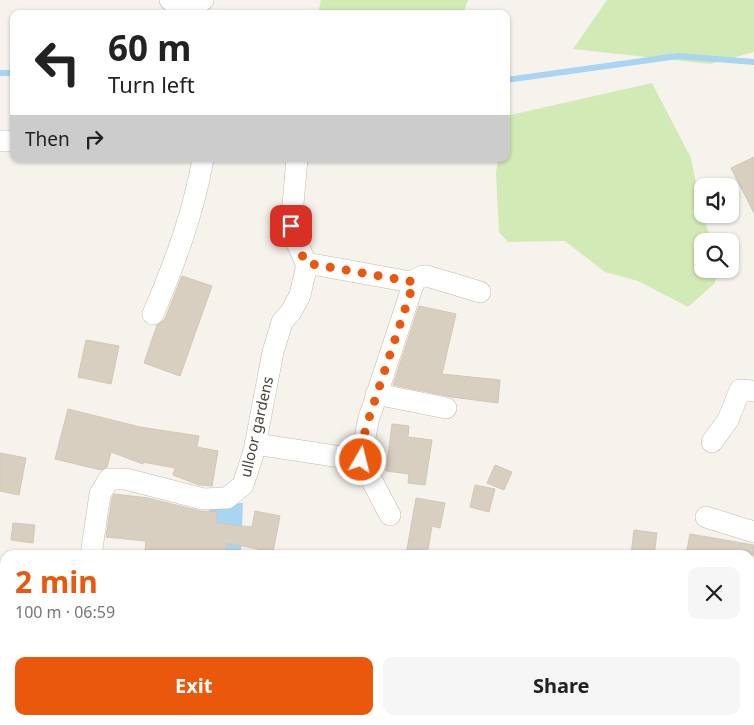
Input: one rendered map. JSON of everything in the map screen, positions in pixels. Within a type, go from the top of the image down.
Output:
[{"type":"street","points":[[170,0],[184,8],[203,0]]},
{"type":"street","points":[[153,314],[179,252],[203,162]]},
{"type":"street","points":[[297,162],[291,226],[294,239],[306,263],[414,282]]},
{"type":"street","name":"ulloor gardens","points":[[92,550],[100,494],[109,479],[126,479],[203,499],[227,498],[243,485],[255,444],[273,352],[282,322],[291,312],[300,295],[306,263]]},
{"type":"street","points":[[390,515],[361,460],[363,439],[376,394],[414,282],[420,277],[427,276],[480,292]]},
{"type":"street","points":[[712,442],[728,420],[740,390],[754,391]]},
{"type":"street","points":[[376,394],[446,408]]},
{"type":"street","points":[[255,444],[361,460]]},
{"type":"street","points":[[706,517],[754,532]]},
{"type":"green space","points":[[321,0],[468,0],[464,10],[319,10]]},
{"type":"green space","points":[[607,0],[754,0],[754,52],[710,64],[573,49]]},
{"type":"green space","points":[[652,83],[691,158],[695,178],[694,223],[705,223],[709,233],[694,233],[694,278],[716,278],[715,283],[688,307],[638,281],[605,272],[565,241],[508,242],[499,232],[496,173],[498,162],[510,162],[510,115]]},
{"type":"water","points":[[243,503],[241,550],[208,549],[209,505]]},
{"type":"building","points":[[754,157],[754,213],[739,184],[739,178],[736,178],[731,168]]},
{"type":"building","points":[[182,276],[212,286],[180,376],[144,363],[157,325],[165,319]]},
{"type":"building","points":[[419,306],[456,314],[442,374],[500,380],[498,403],[452,397],[393,385]]},
{"type":"building","points":[[86,340],[119,346],[111,384],[78,377]]},
{"type":"building","points":[[68,409],[140,427],[199,436],[197,447],[218,451],[212,486],[199,485],[173,475],[175,468],[143,462],[143,464],[111,452],[107,467],[101,470],[55,459]]},
{"type":"building","points":[[392,424],[409,426],[408,437],[432,440],[425,485],[408,483],[409,474],[386,471]]},
{"type":"building","points":[[0,453],[26,458],[19,495],[0,491]]},
{"type":"building","points":[[495,465],[512,472],[504,490],[487,483]]},
{"type":"building","points":[[475,485],[495,489],[489,512],[470,507]]},
{"type":"building","points":[[114,494],[148,498],[200,511],[217,512],[216,523],[252,527],[255,511],[280,516],[273,550],[263,550],[227,543],[226,550],[145,550],[146,541],[106,537]]},
{"type":"building","points":[[416,498],[445,503],[440,528],[432,526],[428,550],[407,550]]},
{"type":"building","points":[[13,523],[35,525],[33,543],[11,540]]},
{"type":"building","points":[[634,530],[657,533],[655,550],[632,550]]},
{"type":"building","points":[[690,534],[754,545],[754,550],[687,550]]},
{"type":"waterway","points":[[510,79],[678,56],[754,62]]},
{"type":"waterway","points":[[0,73],[10,73]]},
{"type":"route","points":[[291,226],[294,239],[306,263],[414,282],[368,421],[363,439],[361,460]]}]
